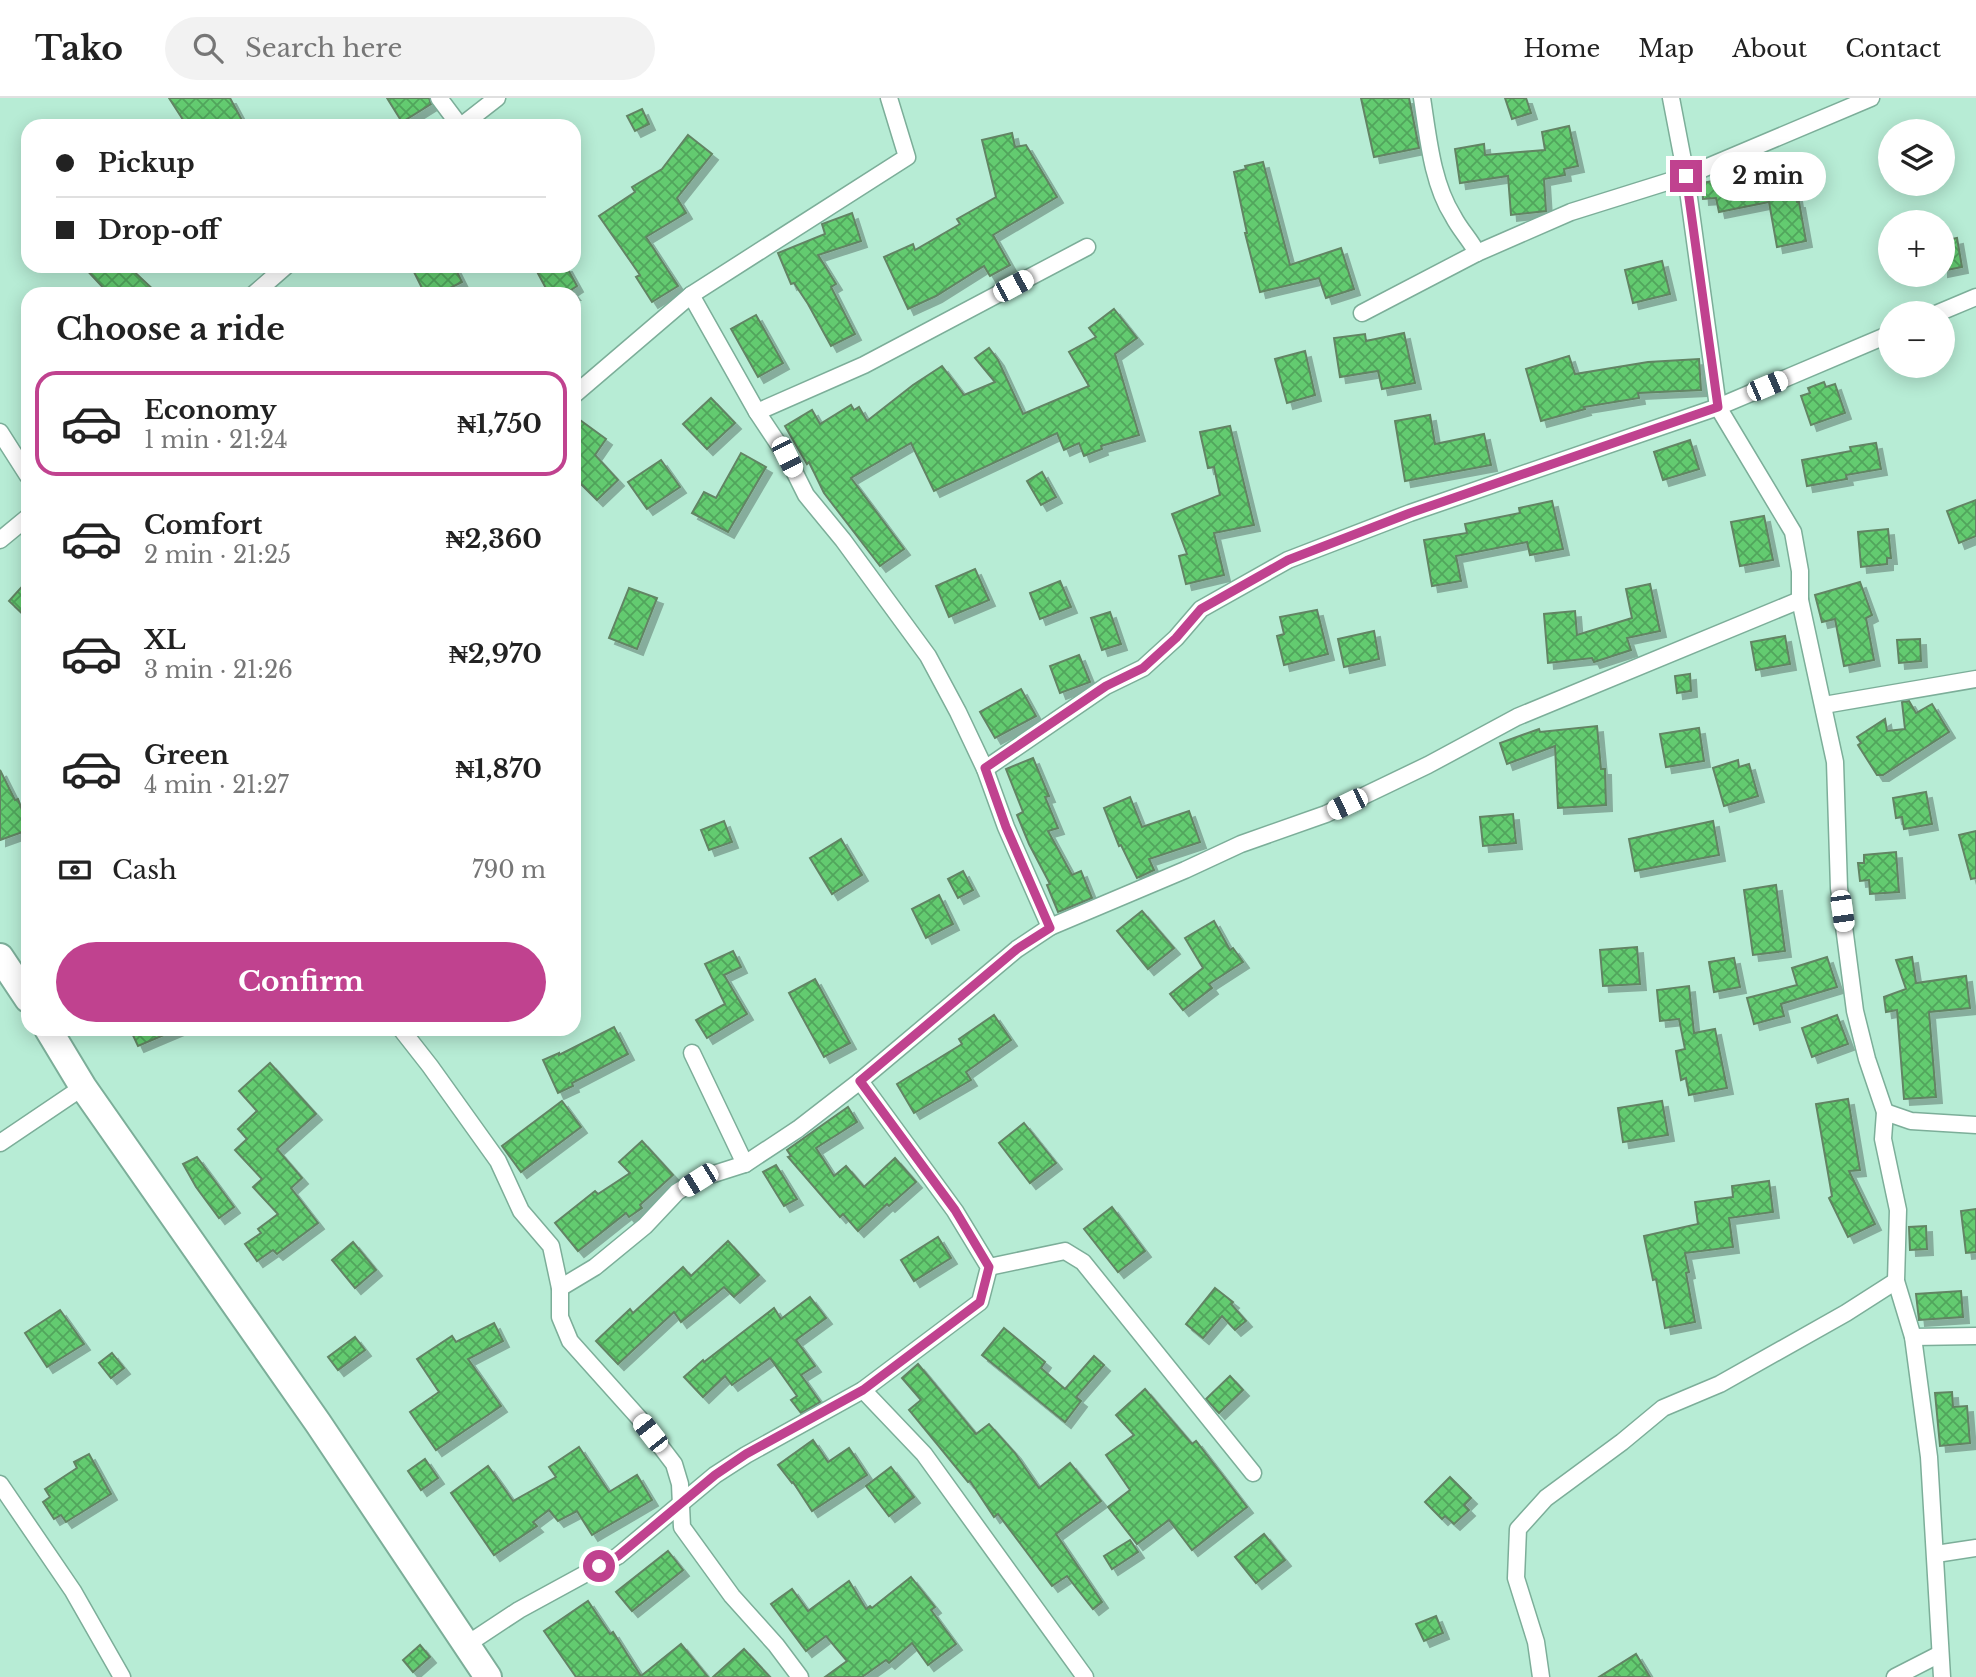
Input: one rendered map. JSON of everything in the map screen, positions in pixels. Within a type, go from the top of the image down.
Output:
[{"type":"main road","points":[[0,957],[21,988]]},
{"type":"main road","points":[[52,1036],[83,1087],[318,1423],[488,1677]]},
{"type":"street","points":[[439,98],[455,119]]},
{"type":"street","points":[[469,119],[497,98]]},
{"type":"street","points":[[581,389],[691,295],[907,157],[889,98]]},
{"type":"street","points":[[1422,98],[1428,137],[1440,184],[1452,216],[1471,239],[1477,253]]},
{"type":"street","points":[[1671,98],[1686,176],[1718,407],[1793,532],[1800,571],[1800,600],[1835,762],[1839,888],[1855,1011],[1867,1059],[1885,1112],[1883,1139],[1898,1210],[1896,1281],[1913,1338],[1929,1457],[1942,1677]]},
{"type":"street","points":[[1362,313],[1477,253],[1571,212],[1686,176],[1871,98]]},
{"type":"street","points":[[757,412],[864,365],[1087,247]]},
{"type":"street","points":[[262,287],[278,273]]},
{"type":"street","points":[[691,295],[757,412],[787,457],[806,495],[929,656],[985,768],[1006,827],[1050,928]]},
{"type":"street","points":[[1955,306],[1976,297]]},
{"type":"street","points":[[985,768],[1106,686],[1143,668],[1176,638],[1201,609],[1288,560],[1410,513],[1718,407],[1878,339]]},
{"type":"street","points":[[0,432],[21,465]]},
{"type":"street","points":[[0,540],[21,523]]},
{"type":"street","points":[[560,1287],[605,1259],[646,1226],[677,1192],[698,1180],[745,1164],[798,1129],[860,1081],[1017,949],[1050,928],[1241,844],[1326,814],[1429,765],[1517,717],[1800,600]]},
{"type":"street","points":[[1824,705],[1976,679]]},
{"type":"street","points":[[406,1036],[498,1161],[521,1210],[551,1246],[560,1287],[560,1317],[570,1341],[639,1418],[674,1464],[682,1502],[682,1527],[732,1596],[776,1645],[800,1677]]},
{"type":"street","points":[[692,1054],[745,1164]]},
{"type":"street","points":[[466,1646],[519,1610],[618,1556],[715,1475],[746,1454],[863,1390],[980,1302],[989,1267],[955,1210],[860,1081]]},
{"type":"street","points":[[0,1143],[83,1087]]},
{"type":"street","points":[[1885,1112],[1911,1121],[1976,1125]]},
{"type":"street","points":[[989,1267],[1065,1251],[1083,1262],[1253,1473]]},
{"type":"street","points":[[1541,1677],[1536,1642],[1516,1578],[1518,1529],[1546,1498],[1663,1408],[1720,1384],[1846,1313],[1896,1281]]},
{"type":"street","points":[[1913,1338],[1976,1336]]},
{"type":"street","points":[[863,1390],[924,1454],[1085,1677]]},
{"type":"street","points":[[0,1483],[73,1591],[122,1677]]},
{"type":"street","points":[[1936,1554],[1976,1548]]},
{"type":"street","points":[[1895,1677],[1940,1654]]},
{"type":"building","points":[[169,98],[230,98],[241,119],[182,119]]},
{"type":"building","points":[[387,98],[429,98],[431,104],[407,119],[400,119]]},
{"type":"building","points":[[1361,98],[1409,98],[1419,148],[1374,157]]},
{"type":"building","points":[[1505,98],[1526,98],[1531,113],[1512,119]]},
{"type":"building","points":[[642,109],[649,124],[635,131],[627,116]]},
{"type":"building","points":[[1569,126],[1578,166],[1564,169],[1565,175],[1544,179],[1546,211],[1511,215],[1508,176],[1460,183],[1455,149],[1484,144],[1485,155],[1545,150],[1542,132]]},
{"type":"building","points":[[1012,133],[1015,147],[1026,145],[1057,197],[993,235],[1010,265],[990,276],[984,266],[936,296],[908,309],[884,257],[913,244],[915,250],[960,224],[957,219],[996,197],[982,140]]},
{"type":"building","points":[[688,135],[712,154],[677,198],[686,213],[646,237],[678,286],[652,302],[636,277],[640,275],[599,216],[635,192],[632,187],[662,169]]},
{"type":"building","points":[[1790,155],[1806,241],[1777,247],[1769,202],[1719,212],[1716,198],[1703,199],[1702,183],[1764,171],[1762,159]]},
{"type":"building","points":[[1263,162],[1290,265],[1341,248],[1354,289],[1326,298],[1319,278],[1260,292],[1245,233],[1234,172]]},
{"type":"building","points":[[852,213],[861,241],[818,255],[836,284],[831,287],[855,334],[831,346],[808,304],[794,283],[791,284],[778,253],[825,234],[822,224]]},
{"type":"building","points":[[1955,238],[1962,267],[1955,268]]},
{"type":"building","points":[[1662,261],[1670,294],[1633,303],[1625,270]]},
{"type":"building","points":[[90,273],[136,273],[150,287],[102,287]]},
{"type":"building","points":[[414,273],[458,273],[462,282],[452,287],[422,287]]},
{"type":"building","points":[[538,273],[570,273],[577,286],[576,287],[545,287]]},
{"type":"building","points":[[1114,309],[1137,338],[1115,354],[1139,435],[1101,446],[1102,449],[1084,456],[1079,443],[1064,450],[1057,433],[934,491],[911,443],[851,478],[904,549],[880,566],[824,493],[809,462],[807,464],[785,426],[812,410],[820,424],[851,405],[854,410],[859,407],[867,421],[942,366],[964,395],[995,382],[975,358],[989,348],[998,360],[1023,414],[1089,386],[1069,352],[1096,337],[1089,328]]},
{"type":"building","points":[[756,315],[783,363],[758,377],[731,329]]},
{"type":"building","points":[[1404,333],[1415,383],[1382,389],[1378,371],[1340,377],[1334,338],[1365,334],[1366,341]]},
{"type":"building","points":[[1305,351],[1315,395],[1287,403],[1275,359]]},
{"type":"building","points":[[1569,356],[1575,374],[1648,362],[1699,359],[1701,390],[1638,393],[1639,398],[1584,407],[1585,409],[1541,421],[1526,369]]},
{"type":"building","points":[[1824,382],[1826,387],[1835,384],[1845,413],[1811,425],[1801,396],[1810,393],[1808,388]]},
{"type":"building","points":[[711,398],[735,423],[707,449],[683,424]]},
{"type":"building","points":[[1430,415],[1435,444],[1484,434],[1491,465],[1405,481],[1395,421]]},
{"type":"building","points":[[581,421],[606,439],[595,455],[618,480],[597,500],[581,484]]},
{"type":"building","points":[[1230,426],[1254,525],[1214,533],[1224,575],[1186,584],[1179,556],[1187,554],[1172,514],[1220,495],[1214,467],[1208,468],[1200,432]]},
{"type":"building","points":[[1690,440],[1699,469],[1663,480],[1654,452]]},
{"type":"building","points":[[1876,443],[1881,469],[1846,475],[1847,479],[1807,486],[1802,460],[1851,451],[1850,447]]},
{"type":"building","points":[[741,453],[766,467],[728,532],[692,513],[704,492],[716,498]]},
{"type":"building","points":[[661,460],[680,487],[647,509],[628,482]]},
{"type":"building","points":[[1042,472],[1056,497],[1041,505],[1027,481]]},
{"type":"building","points":[[1976,500],[1976,536],[1959,543],[1947,511]]},
{"type":"building","points":[[1552,501],[1563,549],[1530,555],[1527,542],[1456,556],[1461,581],[1432,586],[1424,540],[1467,533],[1465,524],[1520,513],[1519,508]]},
{"type":"building","points":[[1764,516],[1773,560],[1740,566],[1731,522]]},
{"type":"building","points":[[1888,529],[1891,558],[1887,558],[1887,564],[1861,567],[1858,532]]},
{"type":"building","points":[[975,569],[989,600],[949,617],[936,586]]},
{"type":"building","points":[[1060,581],[1071,607],[1040,619],[1030,593]]},
{"type":"building","points":[[1860,582],[1872,615],[1866,618],[1874,660],[1844,666],[1835,619],[1822,622],[1815,595]]},
{"type":"building","points":[[1650,584],[1660,631],[1627,638],[1631,650],[1594,662],[1592,658],[1548,663],[1544,614],[1575,611],[1577,635],[1632,618],[1626,589]]},
{"type":"building","points":[[21,588],[21,612],[9,601]]},
{"type":"building","points":[[629,588],[657,598],[637,649],[609,638]]},
{"type":"building","points":[[1317,610],[1328,654],[1284,665],[1277,636],[1284,634],[1280,617]]},
{"type":"building","points":[[1110,612],[1121,644],[1102,650],[1091,618]]},
{"type":"building","points":[[1374,631],[1379,659],[1344,667],[1338,639]]},
{"type":"building","points":[[1785,636],[1790,664],[1756,670],[1751,642]]},
{"type":"building","points":[[1920,639],[1921,661],[1899,663],[1897,640]]},
{"type":"building","points":[[1079,655],[1090,682],[1060,693],[1050,666]]},
{"type":"building","points":[[1690,674],[1691,691],[1677,693],[1675,676]]},
{"type":"building","points":[[1021,689],[1036,716],[995,738],[980,712]]},
{"type":"building","points":[[1909,701],[1916,713],[1932,704],[1949,732],[1883,775],[1877,775],[1858,745],[1861,743],[1857,737],[1885,719],[1887,731],[1905,729],[1902,702]]},
{"type":"building","points":[[1597,726],[1601,769],[1605,769],[1606,805],[1558,808],[1555,746],[1507,764],[1500,743],[1539,729],[1540,732]]},
{"type":"building","points":[[1699,728],[1704,761],[1666,767],[1660,734]]},
{"type":"building","points":[[1033,758],[1049,796],[1045,797],[1058,828],[1048,831],[1072,875],[1081,871],[1092,898],[1058,912],[1047,885],[1050,884],[1017,815],[1023,812],[1006,769]]},
{"type":"building","points":[[1738,760],[1739,767],[1749,764],[1758,796],[1724,806],[1713,768]]},
{"type":"building","points":[[0,770],[21,807],[21,832],[0,840]]},
{"type":"building","points":[[1926,792],[1932,824],[1904,829],[1902,817],[1896,818],[1893,798]]},
{"type":"building","points":[[1130,797],[1142,827],[1189,811],[1200,842],[1149,859],[1154,870],[1137,878],[1121,845],[1119,846],[1104,808]]},
{"type":"building","points":[[1513,814],[1516,843],[1483,846],[1480,817]]},
{"type":"building","points":[[724,821],[732,842],[709,850],[701,830]]},
{"type":"building","points":[[1713,821],[1719,855],[1635,871],[1629,839]]},
{"type":"building","points":[[1976,831],[1976,878],[1971,879],[1959,835]]},
{"type":"building","points":[[841,839],[862,875],[832,894],[810,858]]},
{"type":"building","points":[[1896,852],[1899,892],[1870,894],[1869,880],[1860,881],[1858,863],[1864,863],[1864,855]]},
{"type":"building","points":[[963,871],[973,890],[958,898],[948,879]]},
{"type":"building","points":[[1776,885],[1785,951],[1753,955],[1744,890]]},
{"type":"building","points":[[939,895],[953,924],[926,938],[912,909]]},
{"type":"building","points":[[1142,911],[1174,948],[1148,969],[1117,931]]},
{"type":"building","points":[[1214,921],[1230,950],[1233,948],[1243,962],[1209,984],[1212,988],[1183,1010],[1170,994],[1203,968],[1185,938]]},
{"type":"building","points":[[1637,947],[1640,984],[1603,986],[1600,950]]},
{"type":"building","points":[[733,951],[741,967],[724,975],[747,1014],[707,1038],[696,1020],[725,1004],[705,964]]},
{"type":"building","points":[[1827,957],[1837,987],[1781,1004],[1784,1016],[1754,1024],[1747,998],[1797,985],[1792,968]]},
{"type":"building","points":[[1912,957],[1916,983],[1966,976],[1970,1008],[1929,1012],[1936,1097],[1904,1099],[1897,1010],[1886,1012],[1884,997],[1906,989],[1896,960]]},
{"type":"building","points":[[1734,958],[1740,987],[1714,992],[1709,962]]},
{"type":"building","points":[[815,979],[850,1043],[824,1057],[789,993]]},
{"type":"building","points":[[1689,986],[1694,1033],[1715,1029],[1727,1088],[1689,1095],[1686,1078],[1681,1080],[1676,1051],[1685,1049],[1679,1019],[1660,1021],[1657,990]]},
{"type":"building","points":[[994,1015],[1011,1040],[966,1072],[971,1080],[914,1113],[897,1084],[962,1044],[959,1039]]},
{"type":"building","points":[[1837,1015],[1848,1044],[1812,1057],[1802,1028]]},
{"type":"building","points":[[614,1027],[628,1054],[558,1093],[543,1060],[559,1055]]},
{"type":"building","points":[[133,1036],[162,1036],[138,1046]]},
{"type":"building","points":[[270,1063],[316,1114],[277,1149],[302,1178],[291,1188],[318,1223],[277,1254],[273,1250],[257,1261],[245,1244],[261,1233],[258,1229],[278,1214],[253,1187],[262,1179],[235,1150],[247,1139],[238,1129],[257,1111],[239,1091]]},
{"type":"building","points":[[1848,1099],[1860,1170],[1849,1171],[1875,1224],[1848,1237],[1829,1198],[1832,1196],[1816,1104]]},
{"type":"building","points":[[562,1101],[581,1127],[521,1172],[502,1146]]},
{"type":"building","points":[[1662,1101],[1668,1135],[1623,1142],[1618,1108]]},
{"type":"building","points":[[848,1107],[857,1122],[816,1148],[834,1176],[846,1166],[864,1187],[895,1158],[916,1182],[858,1231],[843,1214],[840,1217],[788,1157],[791,1156],[787,1150]]},
{"type":"building","points":[[1024,1123],[1056,1163],[1030,1183],[999,1143]]},
{"type":"building","points":[[642,1141],[673,1175],[640,1205],[642,1208],[629,1217],[626,1213],[578,1251],[555,1223],[595,1191],[598,1194],[630,1173],[619,1162]]},
{"type":"building","points":[[197,1157],[234,1207],[219,1218],[183,1164]]},
{"type":"building","points":[[776,1165],[797,1199],[784,1206],[763,1172]]},
{"type":"building","points":[[1769,1181],[1773,1212],[1729,1218],[1733,1247],[1685,1253],[1695,1322],[1665,1328],[1656,1279],[1653,1280],[1644,1236],[1698,1224],[1695,1202],[1733,1197],[1732,1186]]},
{"type":"building","points":[[1112,1207],[1145,1251],[1118,1272],[1084,1229]]},
{"type":"building","points":[[1976,1209],[1976,1252],[1966,1253],[1961,1211]]},
{"type":"building","points":[[1926,1226],[1927,1249],[1910,1250],[1909,1227]]},
{"type":"building","points":[[938,1237],[951,1258],[914,1281],[901,1260]]},
{"type":"building","points":[[728,1241],[759,1275],[734,1297],[724,1287],[681,1322],[674,1312],[618,1364],[596,1341],[630,1309],[633,1313],[683,1267],[691,1276]]},
{"type":"building","points":[[353,1242],[376,1270],[355,1288],[332,1260]]},
{"type":"building","points":[[1215,1288],[1233,1302],[1231,1304],[1246,1321],[1235,1330],[1222,1316],[1203,1338],[1186,1324]]},
{"type":"building","points":[[1961,1291],[1963,1317],[1919,1320],[1916,1294]]},
{"type":"building","points":[[810,1297],[826,1318],[796,1340],[815,1366],[801,1375],[820,1402],[801,1413],[791,1400],[797,1396],[770,1358],[732,1385],[725,1376],[703,1397],[684,1377],[774,1308],[781,1319]]},
{"type":"building","points":[[60,1310],[84,1344],[47,1367],[25,1333]]},
{"type":"building","points":[[494,1323],[503,1341],[468,1359],[501,1406],[436,1450],[410,1412],[439,1392],[417,1359],[452,1336],[456,1342]]},
{"type":"building","points":[[1004,1328],[1045,1362],[1041,1368],[1065,1389],[1094,1356],[1104,1365],[1076,1397],[1081,1401],[1065,1422],[982,1355]]},
{"type":"building","points":[[355,1337],[365,1350],[338,1370],[328,1357]]},
{"type":"building","points":[[112,1353],[124,1368],[111,1378],[99,1363]]},
{"type":"building","points":[[918,1364],[976,1434],[989,1424],[1015,1453],[1039,1488],[1070,1463],[1101,1501],[1056,1534],[1102,1602],[1093,1609],[1067,1576],[1052,1586],[998,1514],[994,1517],[970,1481],[968,1482],[909,1410],[921,1400],[902,1378]]},
{"type":"building","points":[[1230,1376],[1243,1390],[1219,1413],[1206,1399]]},
{"type":"building","points":[[1145,1389],[1192,1444],[1196,1441],[1247,1507],[1192,1550],[1169,1520],[1137,1544],[1108,1507],[1130,1490],[1106,1455],[1134,1435],[1116,1415]]},
{"type":"building","points":[[1952,1392],[1953,1407],[1967,1406],[1970,1443],[1940,1446],[1935,1393]]},
{"type":"building","points":[[813,1440],[828,1462],[849,1448],[867,1475],[812,1511],[778,1465]]},
{"type":"building","points":[[579,1447],[609,1492],[637,1475],[652,1500],[592,1535],[577,1511],[558,1521],[549,1510],[533,1522],[537,1526],[494,1555],[451,1493],[488,1466],[513,1501],[556,1477],[549,1467]]},
{"type":"building","points":[[89,1454],[111,1494],[66,1522],[61,1515],[54,1519],[43,1502],[50,1497],[45,1489],[77,1468],[74,1462]]},
{"type":"building","points":[[425,1459],[438,1478],[421,1490],[408,1471]]},
{"type":"building","points":[[891,1467],[914,1497],[889,1516],[866,1486]]},
{"type":"building","points":[[1450,1477],[1471,1498],[1464,1505],[1469,1510],[1454,1524],[1445,1516],[1442,1519],[1425,1502]]},
{"type":"building","points":[[1264,1534],[1285,1560],[1256,1583],[1235,1557]]},
{"type":"building","points":[[1130,1540],[1138,1552],[1112,1569],[1104,1556]]},
{"type":"building","points":[[668,1551],[683,1570],[632,1611],[616,1592]]},
{"type":"building","points":[[911,1577],[935,1607],[931,1610],[956,1644],[928,1665],[912,1643],[889,1663],[886,1660],[862,1677],[825,1677],[847,1661],[826,1636],[806,1651],[771,1604],[792,1589],[808,1611],[849,1581],[866,1609],[870,1606],[872,1608]]},
{"type":"building","points":[[588,1601],[610,1634],[613,1632],[641,1676],[681,1644],[708,1677],[576,1677],[544,1631]]},
{"type":"building","points":[[1436,1616],[1443,1633],[1424,1641],[1416,1624]]},
{"type":"building","points":[[420,1645],[430,1657],[413,1672],[403,1660]]},
{"type":"building","points":[[744,1649],[770,1677],[713,1677]]},
{"type":"building","points":[[1636,1654],[1650,1677],[1599,1677]]},
{"type":"route","points":[[599,1566],[618,1556],[715,1475],[746,1454],[863,1390],[980,1302],[989,1267],[955,1210],[860,1081],[1017,949],[1050,928],[1006,827],[985,768],[1106,686],[1143,668],[1176,638],[1201,609],[1288,560],[1410,513],[1718,407],[1686,176]]}]
